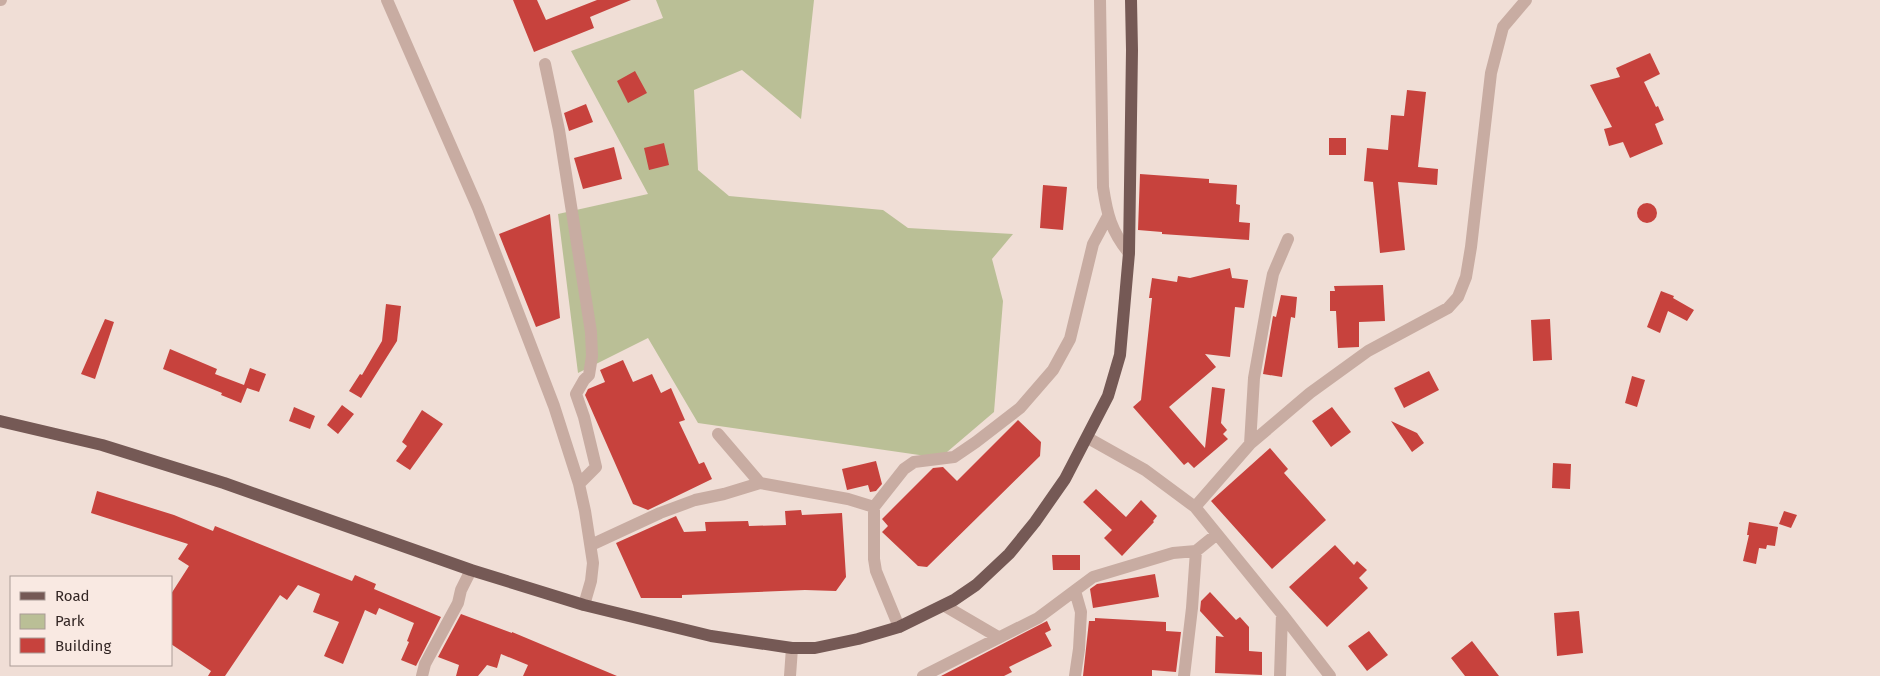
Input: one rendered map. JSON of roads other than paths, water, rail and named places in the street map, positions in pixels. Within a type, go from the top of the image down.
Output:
[{"type":"main road","points":[[0,421],[102,445],[215,480],[471,570],[584,605],[711,636],[792,648],[815,648],[858,640],[899,627],[945,606],[976,585],[1009,554],[1035,522],[1064,480],[1088,438],[1108,396],[1120,355],[1129,253],[1131,0]]},
{"type":"street","points":[[387,0],[478,208],[554,406],[579,484],[593,562],[591,582],[584,605]]},
{"type":"street","points":[[1100,0],[1103,187],[1108,216],[1119,241],[1129,253]]},
{"type":"street","points":[[1194,507],[1250,444],[1310,393],[1368,351],[1448,308],[1458,297],[1466,277],[1471,247],[1491,73],[1503,27],[1526,0]]},
{"type":"street","points":[[545,64],[559,130],[591,332],[592,356],[590,375],[584,380],[576,394],[584,417],[596,467],[579,484]]},
{"type":"street","points":[[899,627],[876,571],[874,559],[874,507],[904,469],[914,462],[954,457],[1020,408],[1053,370],[1070,339],[1093,244],[1108,216]]},
{"type":"street","points":[[1250,444],[1254,378],[1269,294],[1273,274],[1288,239]]},
{"type":"street","points":[[718,434],[760,483]]},
{"type":"street","points":[[1088,438],[1145,470],[1194,507],[1330,676]]},
{"type":"street","points":[[590,545],[660,513],[695,500],[724,494],[760,483],[848,499],[874,507]]},
{"type":"street","points":[[923,676],[1038,618],[1093,577],[1173,553],[1196,551],[1217,534]]},
{"type":"street","points":[[1184,676],[1196,551]]},
{"type":"street","points":[[422,676],[425,664],[458,603],[461,590],[471,570]]},
{"type":"street","points":[[1075,591],[1081,612],[1080,649],[1075,676]]},
{"type":"street","points":[[945,606],[998,637]]},
{"type":"street","points":[[1280,676],[1282,614]]},
{"type":"street","points":[[790,676],[792,648]]}]
